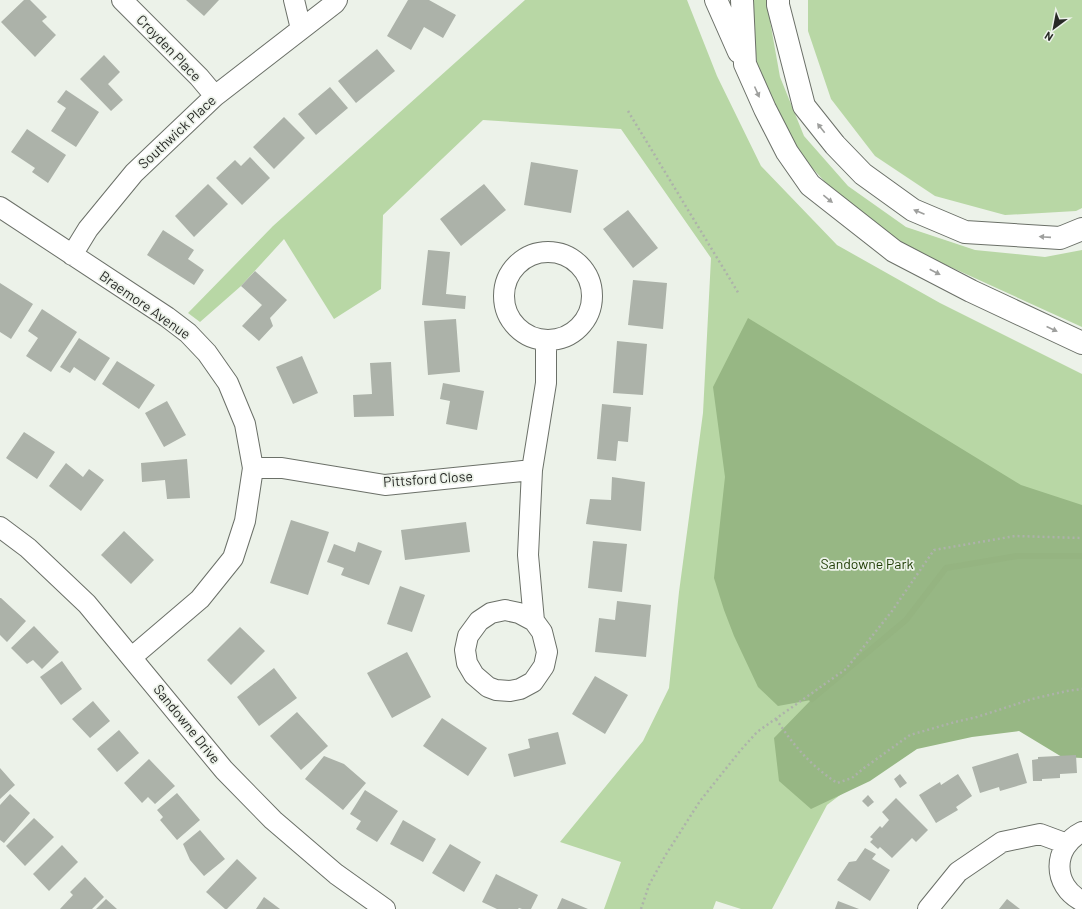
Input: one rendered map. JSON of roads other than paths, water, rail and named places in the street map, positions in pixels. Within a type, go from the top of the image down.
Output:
[{"type":"highway","points":[[716,0],[764,109],[787,152],[810,185],[894,251],[971,291],[1082,343]]},
{"type":"highway","points":[[742,0],[745,64]]},
{"type":"highway","points":[[778,0],[804,106],[835,145],[863,174],[913,210],[966,232],[1060,238],[1082,229]]},
{"type":"street","name":"Croyden Place","points":[[122,0],[199,77],[215,96]]},
{"type":"street","points":[[294,0],[302,29]]},
{"type":"street","name":"Southwick Place","points":[[72,255],[88,230],[134,173],[215,96],[337,0]]},
{"type":"street","name":"Braemore Avenue","points":[[0,207],[167,317],[188,333],[207,353],[228,383],[245,424],[253,468],[245,522],[233,558],[200,599],[132,658]]},
{"type":"street","points":[[546,251],[562,254],[573,259],[587,275],[592,290],[592,300],[588,315],[579,328],[568,335],[546,340],[531,336],[519,328],[509,316],[504,301],[506,282],[516,265],[529,256],[546,251]]},
{"type":"street","points":[[534,621],[520,613],[506,610],[491,613],[479,621],[468,636],[465,650],[467,663],[474,676],[488,687],[496,690],[510,691],[520,689],[532,682],[544,666],[547,652],[542,632],[534,621],[528,555],[532,470],[546,383],[546,340]]},
{"type":"street","name":"Pittsford Close","points":[[253,468],[282,468],[385,485],[532,470]]},
{"type":"street","name":"Sandowne Drive","points":[[0,527],[28,548],[87,604],[224,770],[272,820],[336,874],[385,909]]},
{"type":"street","points":[[928,909],[958,872],[1002,842],[1040,834],[1074,838]]},
{"type":"street","points":[[1074,838],[1061,855],[1059,866],[1061,878],[1066,889],[1075,898],[1082,901]]},
{"type":"waterway","points":[[812,699],[906,620],[946,568],[1017,556],[1082,556]]},
{"type":"park label","name":"Sandowne Park","points":[[867,564]]}]
